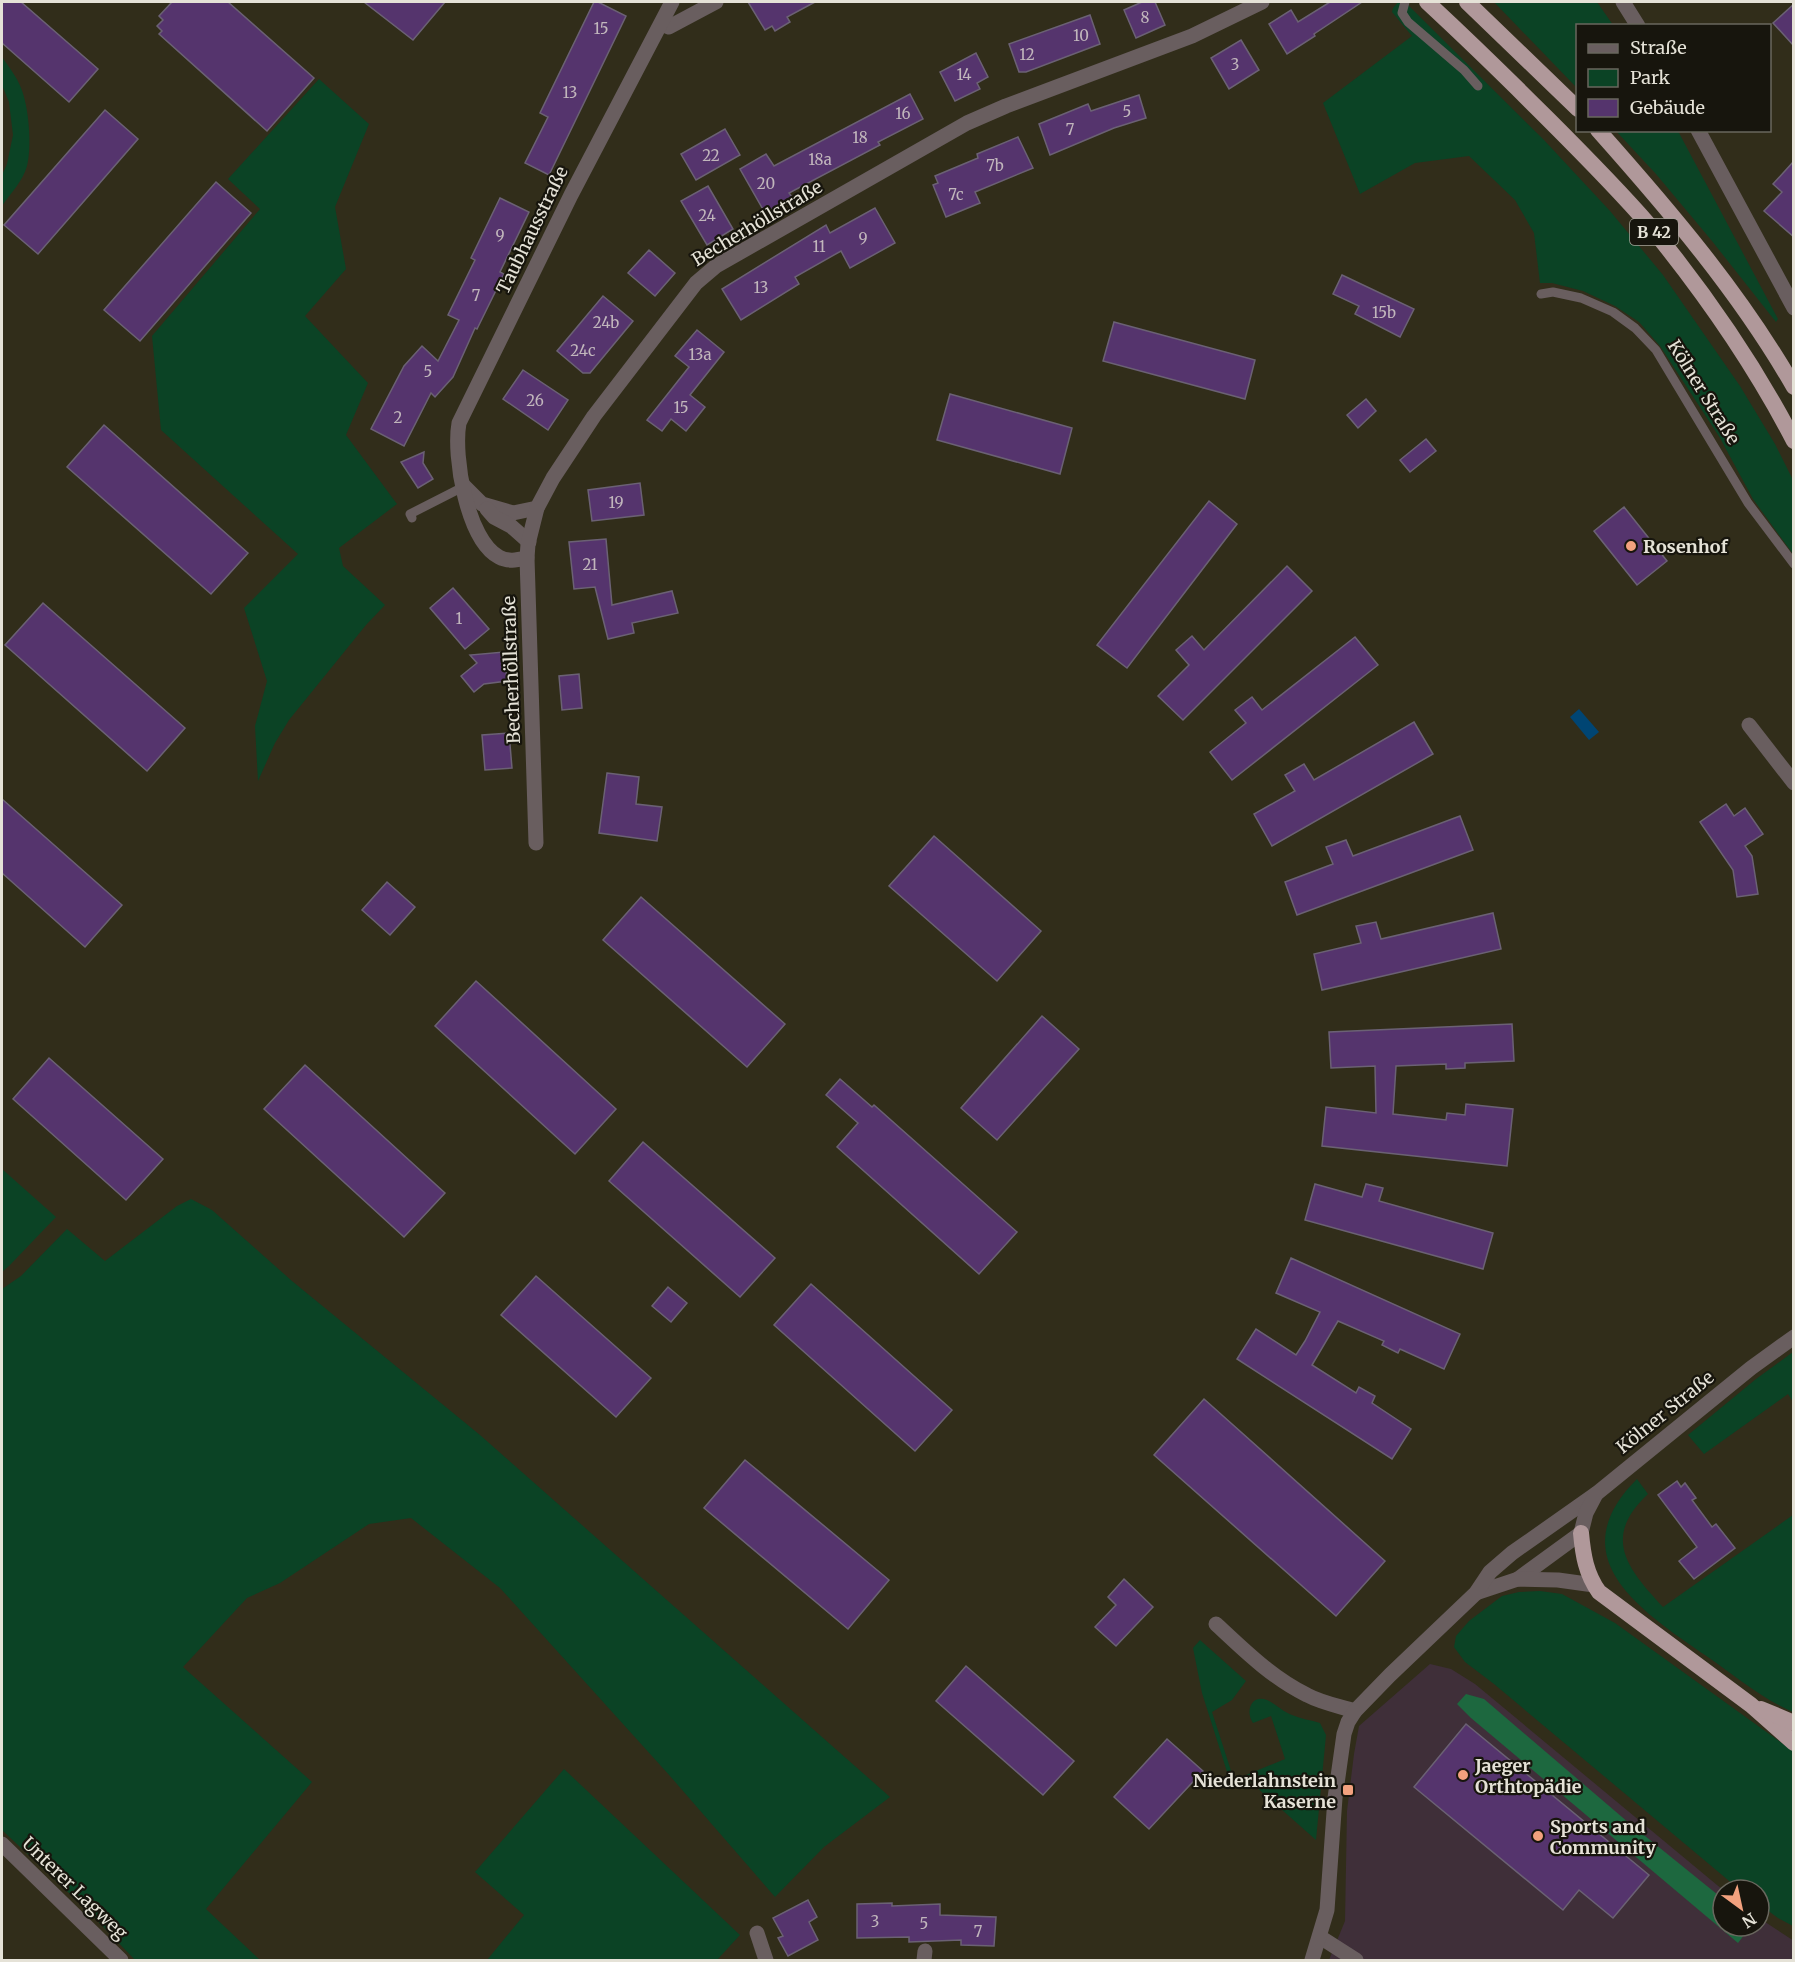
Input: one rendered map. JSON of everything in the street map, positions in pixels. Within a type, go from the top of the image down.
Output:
[{"type":"highway","name":"B 42","points":[[1427,2],[1480,51],[1608,179],[1648,224],[1721,320],[1754,371],[1794,441]]},
{"type":"highway","points":[[1467,2],[1576,107]]},
{"type":"highway","name":"B 42","points":[[1600,132],[1655,195],[1726,283],[1794,387]]},
{"type":"highway","points":[[1581,1533],[1583,1555],[1594,1585],[1608,1600],[1751,1705],[1794,1743]]},
{"type":"highway","points":[[1751,1705],[1794,1723]]},
{"type":"street","name":"Taubhausstraße","points":[[527,558],[510,561],[498,557],[483,541],[471,517],[463,486],[456,438],[459,423],[571,195],[672,2]]},
{"type":"street","points":[[662,24],[669,27],[716,2]]},
{"type":"street","name":"Becherhöllstraße","points":[[536,843],[527,558],[537,508],[553,478],[594,416],[696,283],[716,266],[967,123],[1192,36],[1262,2]]},
{"type":"street","points":[[1623,2],[1637,24]]},
{"type":"street","points":[[1699,132],[1794,308]]},
{"type":"street","points":[[463,486],[494,517],[511,526],[529,542]]},
{"type":"street","points":[[482,504],[513,513],[537,508]]},
{"type":"street","points":[[1749,725],[1794,783]]},
{"type":"street","name":"Kölner Straße","points":[[1581,1533],[1586,1513],[1596,1494],[1751,1368],[1794,1337]]},
{"type":"street","points":[[1312,1960],[1328,1902],[1335,1798],[1344,1734],[1348,1722],[1355,1711],[1390,1675],[1476,1593],[1490,1572],[1512,1553],[1596,1494]]},
{"type":"street","points":[[1512,1553],[1551,1538],[1581,1533]]},
{"type":"street","points":[[1476,1593],[1518,1579],[1581,1533]]},
{"type":"street","points":[[1518,1579],[1558,1580],[1594,1585]]},
{"type":"street","points":[[1216,1624],[1269,1672],[1292,1687],[1323,1702],[1355,1711]]},
{"type":"street","name":"Unterer Lagweg","points":[[2,1844],[121,1960]]},
{"type":"street","points":[[757,1933],[766,1960]]},
{"type":"street","points":[[1320,1937],[1356,1960]]},
{"type":"lane","points":[[1405,2],[1402,13],[1408,22],[1464,70],[1478,86]]},
{"type":"lane","name":"Kölner Straße","points":[[1541,294],[1553,292],[1581,298],[1613,312],[1635,328],[1656,350],[1748,503],[1794,564]]},
{"type":"lane","points":[[412,518],[410,514],[463,486]]},
{"type":"shaded area","points":[[1430,1664],[1451,1669],[1475,1684],[1711,1880],[1711,1938],[1771,1938],[1771,1926],[1794,1941],[1793,1960],[1329,1960],[1345,1921],[1347,1811],[1359,1726]]},
{"type":"green space","points":[[1398,2],[1405,2],[1544,140],[1610,211],[1663,275],[1740,386],[1775,444],[1793,480],[1793,554],[1753,499],[1720,438],[1660,346],[1639,322],[1615,306],[1583,291],[1552,283],[1540,283],[1534,233],[1515,200],[1469,156],[1415,163],[1360,194],[1323,103],[1412,36],[1392,12]]},
{"type":"green space","points":[[1494,2],[1597,2],[1612,24],[1576,24],[1576,87]]},
{"type":"green space","points":[[2,57],[24,96],[28,116],[29,158],[25,172],[2,206],[2,175],[7,164],[13,135],[9,102],[2,85]]},
{"type":"green space","points":[[319,79],[369,124],[335,207],[346,269],[305,316],[368,383],[346,435],[397,504],[339,548],[343,566],[385,605],[289,720],[275,743],[258,781],[255,726],[267,681],[244,608],[298,554],[161,430],[152,336],[260,209],[228,179]]},
{"type":"green space","points":[[1617,132],[1679,132],[1778,319],[1776,322],[1712,241],[1656,174]]},
{"type":"green space","points":[[2,1169],[56,1217],[2,1272]]},
{"type":"green space","points":[[191,1199],[212,1210],[292,1281],[480,1435],[890,1797],[824,1847],[775,1897],[670,1776],[500,1588],[411,1518],[369,1524],[280,1583],[247,1598],[183,1667],[312,1782],[206,1909],[260,1960],[135,1960],[87,1910],[2,1830],[2,1289],[21,1276],[67,1229],[105,1261],[177,1206]]},
{"type":"green space","points":[[1793,1352],[1793,1402],[1788,1394],[1704,1454],[1688,1435]]},
{"type":"green space","points":[[1637,1479],[1648,1494],[1634,1510],[1626,1525],[1623,1539],[1625,1553],[1639,1580],[1663,1607],[1793,1515],[1793,1712],[1759,1694],[1657,1620],[1635,1601],[1618,1580],[1607,1558],[1606,1534],[1615,1507]]},
{"type":"green space","points":[[1540,1591],[1562,1594],[1615,1623],[1793,1751],[1793,1926],[1771,1913],[1771,1878],[1726,1878],[1465,1662],[1454,1647],[1456,1636],[1469,1621],[1502,1596]]},
{"type":"green space","points":[[1200,1640],[1246,1681],[1232,1700],[1212,1712],[1234,1780],[1285,1759],[1271,1716],[1253,1723],[1250,1709],[1253,1702],[1261,1699],[1267,1700],[1289,1714],[1320,1723],[1326,1735],[1316,1840],[1246,1778],[1237,1787],[1229,1778],[1202,1693],[1193,1648]]},
{"type":"green space","points":[[1466,1694],[1484,1699],[1629,1823],[1711,1889],[1711,1920],[1471,1718],[1457,1704]]},
{"type":"green space","points":[[564,1769],[740,1935],[717,1960],[487,1960],[524,1915],[475,1872]]},
{"type":"green space","points":[[1732,1938],[1742,1938],[1738,1943]]},
{"type":"water","points":[[1579,709],[1599,732],[1589,740],[1570,717]]},
{"type":"building","points":[[2,2],[21,2],[98,69],[69,102],[2,43]]},
{"type":"building","points":[[172,2],[228,2],[314,78],[267,131],[159,34],[162,31],[157,26],[163,20],[159,16]]},
{"type":"building","points":[[364,2],[445,2],[413,40]]},
{"type":"building","points":[[594,2],[626,16],[549,175],[525,163],[548,117],[540,113]]},
{"type":"building","points":[[748,2],[815,2],[787,17],[790,22],[775,31],[772,26],[765,30]]},
{"type":"building","points":[[1142,2],[1155,2],[1165,25],[1136,38],[1124,10]]},
{"type":"building","points":[[1330,2],[1362,2],[1287,54],[1269,24],[1291,10],[1298,22]]},
{"type":"building","points":[[1794,4],[1794,46],[1773,23]]},
{"type":"building","points":[[1090,15],[1100,44],[1026,72],[1019,72],[1009,44]]},
{"type":"building","points":[[1241,40],[1259,70],[1229,89],[1211,58]]},
{"type":"building","points":[[976,53],[988,77],[977,83],[980,89],[955,101],[940,72]]},
{"type":"building","points":[[910,94],[923,119],[878,142],[880,145],[789,193],[792,197],[765,213],[740,169],[766,154],[774,166]]},
{"type":"building","points":[[1139,95],[1146,118],[1114,128],[1050,155],[1039,124],[1088,104],[1091,111]]},
{"type":"building","points":[[105,110],[138,139],[38,254],[4,225]]},
{"type":"building","points":[[725,129],[740,155],[696,180],[681,154]]},
{"type":"building","points":[[1018,137],[1033,168],[975,192],[980,203],[946,217],[933,185],[938,183],[935,176],[978,158],[977,154]]},
{"type":"building","points":[[1794,161],[1794,237],[1764,211],[1782,192],[1773,184]]},
{"type":"building","points":[[216,182],[251,213],[140,341],[104,310]]},
{"type":"building","points":[[708,186],[733,229],[707,245],[681,201]]},
{"type":"building","points":[[500,198],[529,212],[500,272],[504,274],[477,329],[475,328],[453,377],[435,397],[431,393],[404,446],[371,429],[404,366],[422,346],[438,361],[459,320],[448,315],[475,260],[471,258]]},
{"type":"building","points":[[875,208],[895,243],[850,268],[841,251],[795,277],[799,284],[741,320],[722,289],[826,225],[830,233]]},
{"type":"building","points":[[649,250],[675,273],[655,296],[628,273]]},
{"type":"building","points":[[1342,275],[1414,309],[1400,337],[1355,314],[1359,306],[1333,294]]},
{"type":"building","points":[[603,296],[633,321],[590,373],[583,373],[557,351]]},
{"type":"building","points":[[1114,322],[1255,360],[1245,399],[1103,361]]},
{"type":"building","points":[[697,330],[724,352],[690,395],[705,407],[686,431],[671,419],[662,431],[647,420],[689,367],[675,356]]},
{"type":"building","points":[[523,370],[568,400],[548,430],[503,399]]},
{"type":"building","points":[[950,394],[1072,428],[1060,474],[937,440]]},
{"type":"building","points":[[1366,399],[1376,411],[1358,428],[1347,415]]},
{"type":"building","points":[[104,425],[248,553],[211,594],[67,467]]},
{"type":"building","points":[[1426,439],[1436,451],[1410,472],[1400,460]]},
{"type":"building","points":[[424,452],[423,463],[433,479],[418,488],[401,462]]},
{"type":"building","points":[[640,483],[644,515],[592,521],[588,490]]},
{"type":"building","points":[[1209,501],[1237,524],[1127,668],[1097,645]]},
{"type":"building","name":"Rosenhof","points":[[1624,507],[1667,561],[1637,585],[1594,531]]},
{"type":"building","points":[[606,539],[612,605],[672,591],[678,613],[632,623],[634,633],[608,639],[595,587],[574,589],[569,542]]},
{"type":"building","points":[[1287,566],[1312,591],[1183,720],[1158,696],[1189,665],[1176,650],[1192,636],[1204,650]]},
{"type":"building","points":[[453,588],[489,629],[465,649],[430,608]]},
{"type":"building","points":[[43,603],[185,728],[147,771],[5,645]]},
{"type":"building","points":[[1355,637],[1378,665],[1232,780],[1210,752],[1246,723],[1235,710],[1252,697],[1262,710]]},
{"type":"building","points":[[504,652],[507,681],[484,684],[474,692],[461,676],[477,663],[470,655]]},
{"type":"building","points":[[579,674],[582,708],[562,710],[559,676]]},
{"type":"building","points":[[1414,722],[1433,754],[1272,846],[1254,814],[1295,791],[1285,775],[1304,764],[1314,780]]},
{"type":"building","points":[[509,733],[512,768],[485,770],[482,735]]},
{"type":"building","points":[[607,773],[639,777],[636,804],[662,807],[657,841],[599,833]]},
{"type":"building","points":[[2,799],[122,905],[85,947],[2,873]]},
{"type":"building","points":[[1726,804],[1734,816],[1745,808],[1763,834],[1745,846],[1752,856],[1758,894],[1737,897],[1733,870],[1700,822]]},
{"type":"building","points":[[1460,816],[1473,850],[1297,915],[1285,882],[1333,864],[1326,847],[1346,840],[1353,856]]},
{"type":"building","points":[[934,836],[1041,931],[997,981],[889,886]]},
{"type":"building","points":[[387,882],[415,907],[390,935],[362,910]]},
{"type":"building","points":[[641,897],[785,1024],[747,1067],[603,940]]},
{"type":"building","points":[[1493,913],[1501,949],[1322,990],[1314,954],[1361,943],[1356,926],[1376,922],[1381,939]]},
{"type":"building","points":[[476,981],[616,1109],[575,1154],[435,1026]]},
{"type":"building","points":[[1042,1016],[1079,1049],[997,1140],[961,1108]]},
{"type":"building","points":[[1512,1024],[1514,1061],[1465,1063],[1465,1068],[1446,1069],[1446,1064],[1396,1066],[1393,1114],[1446,1120],[1447,1113],[1465,1115],[1466,1104],[1513,1109],[1507,1166],[1322,1146],[1326,1107],[1376,1113],[1375,1066],[1331,1068],[1329,1032]]},
{"type":"building","points":[[49,1058],[163,1159],[126,1200],[13,1099]]},
{"type":"building","points":[[305,1065],[445,1193],[404,1237],[264,1109]]},
{"type":"building","points":[[840,1079],[872,1107],[874,1105],[1017,1232],[979,1274],[837,1147],[858,1123],[826,1095]]},
{"type":"building","points":[[643,1142],[775,1258],[740,1297],[609,1181]]},
{"type":"building","points":[[1315,1184],[1362,1197],[1366,1184],[1383,1188],[1379,1201],[1493,1233],[1483,1269],[1305,1220]]},
{"type":"building","points":[[1291,1258],[1460,1334],[1444,1369],[1400,1349],[1398,1353],[1382,1345],[1384,1341],[1338,1321],[1312,1365],[1356,1393],[1359,1387],[1375,1396],[1372,1403],[1411,1429],[1392,1459],[1237,1359],[1256,1329],[1296,1355],[1305,1341],[1320,1312],[1276,1293]]},
{"type":"building","points":[[536,1276],[651,1378],[616,1417],[501,1315]]},
{"type":"building","points":[[811,1284],[952,1410],[915,1451],[774,1325]]},
{"type":"building","points":[[668,1287],[687,1303],[671,1322],[652,1306]]},
{"type":"building","points":[[1204,1399],[1385,1561],[1336,1616],[1154,1455]]},
{"type":"building","points":[[745,1460],[889,1580],[848,1629],[704,1508]]},
{"type":"building","points":[[1677,1481],[1681,1487],[1685,1483],[1696,1498],[1692,1500],[1712,1527],[1716,1524],[1735,1548],[1694,1579],[1679,1561],[1697,1547],[1658,1495]]},
{"type":"building","points":[[1124,1579],[1153,1607],[1116,1646],[1095,1627],[1116,1605],[1108,1597]]},
{"type":"building","points":[[966,1666],[1074,1761],[1043,1795],[936,1701]]},
{"type":"building","points":[[1466,1724],[1649,1875],[1613,1918],[1579,1890],[1563,1910],[1414,1787]]},
{"type":"building","points":[[1167,1739],[1203,1771],[1149,1829],[1114,1797]]},
{"type":"building","points":[[808,1900],[817,1917],[809,1922],[818,1940],[788,1956],[778,1938],[783,1936],[773,1918]]},
{"type":"building","points":[[892,1903],[892,1906],[940,1904],[940,1915],[996,1917],[994,1946],[961,1945],[961,1940],[909,1942],[909,1937],[857,1938],[857,1904]]},
{"type":"place","name":"Rosenhof","points":[[1631,546]]},
{"type":"place","name":"Jaeger Orthtopädie","points":[[1463,1775]]},
{"type":"place","name":"Niederlahnstein Kaserne","points":[[1348,1790]]},
{"type":"place","name":"Sports and Community","points":[[1538,1836]]}]
